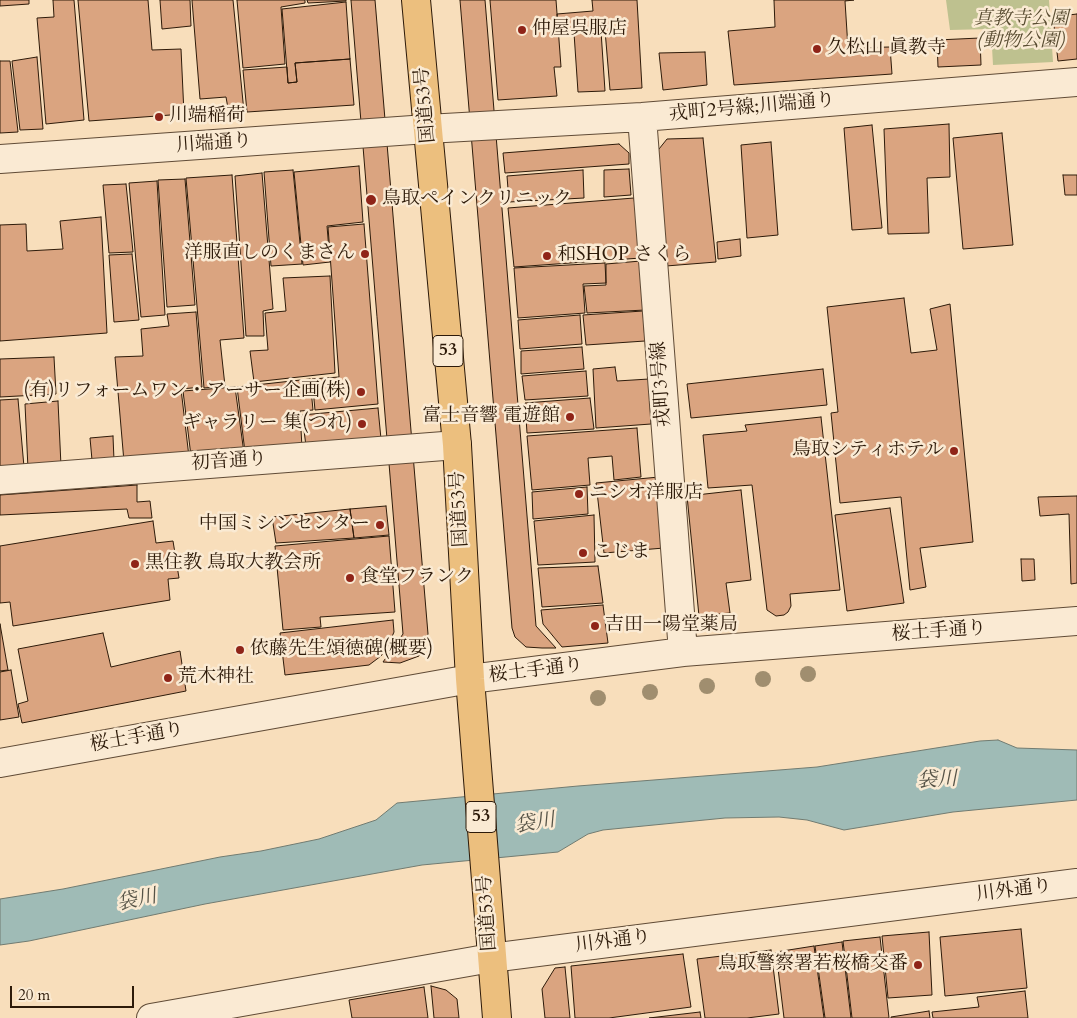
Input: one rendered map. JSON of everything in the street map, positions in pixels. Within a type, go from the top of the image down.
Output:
[{"type":"highway","name":"国道53号","points":[[416,0],[457,445],[471,691],[497,1018]]},
{"type":"street","name":"戎町2号線;川端通り","points":[[428,129],[642,117],[1077,82]]},
{"type":"street","name":"戎町3号線","points":[[642,117],[683,652]]},
{"type":"street","name":"川端通り","points":[[0,159],[428,129]]},
{"type":"street","name":"初音通り","points":[[0,480],[457,445]]},
{"type":"street","name":"桜土手通り","points":[[0,763],[471,691],[683,652],[1077,621]]},
{"type":"street","name":"川外通り","points":[[151,1018],[491,945],[1077,883]]},
{"type":"green space","name":"真教寺公園 (動物公園)","points":[[946,0],[1049,0],[1053,62],[993,65],[991,29],[950,30]]},
{"type":"water","name":"袋川","points":[[998,740],[1017,748],[1077,750],[1077,800],[953,812],[844,830],[807,820],[779,817],[725,818],[603,830],[588,834],[558,852],[422,865],[205,904],[29,941],[0,945],[0,899],[63,889],[319,839],[376,820],[397,803],[817,767],[980,741]]},
{"type":"building","points":[[0,0],[29,0],[29,4],[0,6]]},
{"type":"building","points":[[53,0],[74,0],[84,120],[46,124],[37,18],[54,17]]},
{"type":"building","points":[[78,0],[148,0],[152,50],[181,49],[184,114],[89,121]]},
{"type":"building","points":[[160,0],[190,0],[191,26],[162,29]]},
{"type":"building","points":[[192,0],[233,0],[244,112],[229,114],[226,97],[200,99]]},
{"type":"building","points":[[237,0],[305,0],[305,3],[281,7],[285,64],[243,68]]},
{"type":"building","points":[[307,0],[346,0],[346,1],[308,3]]},
{"type":"building","points":[[351,0],[375,0],[428,634],[419,656],[400,663],[383,662],[403,634]]},
{"type":"building","points":[[460,0],[485,0],[536,626],[556,648],[526,647],[515,637],[512,628]]},
{"type":"building","points":[[490,0],[556,0],[561,67],[554,67],[557,96],[498,100]]},
{"type":"building","points":[[592,0],[637,0],[642,88],[610,90],[605,30],[558,35],[557,14],[593,11]]},
{"type":"building","points":[[774,0],[854,0],[845,1],[848,48],[890,47],[892,74],[734,85],[728,31],[775,27]]},
{"type":"building","points":[[346,2],[350,59],[295,63],[297,82],[288,83],[282,9]]},
{"type":"building","points":[[1077,14],[1077,59],[1058,61],[1053,17]]},
{"type":"building","points":[[601,31],[605,91],[578,92],[574,33]]},
{"type":"building","points":[[980,38],[981,65],[938,67],[937,40]]},
{"type":"building","points":[[705,52],[707,85],[663,90],[659,53]]},
{"type":"building","points":[[37,57],[43,129],[20,130],[12,61]]},
{"type":"building","points":[[350,59],[354,105],[247,112],[243,70],[287,67],[288,83],[297,82],[295,63]]},
{"type":"building","points":[[0,61],[10,61],[18,132],[0,133]]},
{"type":"building","points":[[949,124],[950,177],[927,178],[929,233],[888,234],[884,129]]},
{"type":"building","points":[[872,125],[882,228],[852,230],[844,128]]},
{"type":"building","points":[[1002,133],[1013,245],[963,249],[953,138]]},
{"type":"building","points":[[703,138],[716,262],[666,266],[655,154],[667,139]]},
{"type":"building","points":[[771,142],[778,235],[747,238],[741,145]]},
{"type":"building","points":[[619,144],[629,153],[629,164],[505,173],[503,153]]},
{"type":"building","points":[[359,166],[363,222],[327,226],[330,262],[303,265],[294,172]]},
{"type":"building","points":[[629,169],[631,195],[604,197],[604,170]]},
{"type":"building","points":[[293,170],[302,264],[271,266],[264,172]]},
{"type":"building","points":[[583,170],[584,198],[509,202],[507,176]]},
{"type":"building","points":[[262,173],[273,309],[263,311],[264,336],[246,336],[235,176]]},
{"type":"building","points":[[232,175],[244,338],[220,340],[225,386],[204,388],[186,178]]},
{"type":"building","points":[[1063,175],[1077,175],[1077,195],[1065,195]]},
{"type":"building","points":[[185,179],[195,305],[167,307],[158,180]]},
{"type":"building","points":[[157,181],[165,315],[141,317],[129,183]]},
{"type":"building","points":[[126,184],[133,252],[109,253],[103,185]]},
{"type":"building","points":[[634,198],[641,258],[514,267],[508,208]]},
{"type":"building","points":[[101,217],[107,333],[0,341],[0,225],[26,224],[27,251],[63,249],[60,221]]},
{"type":"building","points":[[364,224],[378,404],[315,410],[312,379],[339,377],[328,227]]},
{"type":"building","points":[[740,239],[741,256],[718,259],[717,242]]},
{"type":"building","points":[[132,254],[139,320],[114,322],[109,255]]},
{"type":"building","points":[[641,261],[645,310],[587,313],[584,286],[606,285],[606,264]]},
{"type":"building","points":[[605,263],[606,283],[583,284],[585,313],[518,318],[514,268]]},
{"type":"building","points":[[330,276],[335,373],[254,382],[250,351],[268,350],[265,313],[286,311],[283,278]]},
{"type":"building","points":[[904,298],[911,353],[937,350],[930,309],[950,304],[973,542],[920,548],[926,587],[910,590],[901,497],[840,503],[831,413],[838,412],[827,307]]},
{"type":"building","points":[[643,311],[645,341],[586,345],[583,315]]},
{"type":"building","points":[[196,312],[202,387],[181,389],[189,457],[124,462],[115,357],[143,356],[141,329],[169,326],[167,314]]},
{"type":"building","points":[[580,315],[582,344],[520,349],[518,320]]},
{"type":"building","points":[[582,347],[584,369],[521,374],[521,351]]},
{"type":"building","points":[[54,357],[56,394],[0,397],[0,359]]},
{"type":"building","points":[[615,367],[617,381],[649,379],[651,424],[596,428],[593,369]]},
{"type":"building","points":[[823,369],[827,405],[691,418],[687,384]]},
{"type":"building","points":[[586,371],[588,396],[525,400],[522,376]]},
{"type":"building","points":[[310,379],[313,410],[300,411],[302,448],[245,452],[237,387]]},
{"type":"building","points":[[235,387],[244,453],[191,456],[183,391]]},
{"type":"building","points":[[590,398],[594,429],[527,433],[525,403]]},
{"type":"building","points":[[18,399],[24,467],[0,468],[0,400]]},
{"type":"building","points":[[58,401],[61,466],[28,469],[25,404]]},
{"type":"building","points":[[378,408],[381,439],[306,446],[302,415]]},
{"type":"building","points":[[821,417],[840,590],[790,594],[791,606],[788,612],[784,615],[776,616],[767,610],[752,485],[708,488],[703,435],[747,431],[745,425]]},
{"type":"building","points":[[637,428],[641,477],[614,480],[612,456],[588,458],[590,485],[532,490],[527,436]]},
{"type":"building","points":[[113,436],[114,460],[92,460],[90,438]]},
{"type":"building","points":[[659,477],[664,548],[604,553],[596,483]]},
{"type":"building","points":[[137,485],[137,502],[150,501],[152,518],[129,518],[127,509],[0,515],[0,495]]},
{"type":"building","points":[[587,487],[588,514],[533,519],[532,492]]},
{"type":"building","points":[[741,490],[751,580],[726,583],[730,613],[699,616],[687,496]]},
{"type":"building","points":[[1077,496],[1077,583],[1071,584],[1069,514],[1040,516],[1038,497]]},
{"type":"building","points":[[386,506],[389,535],[354,538],[350,509]]},
{"type":"building","points":[[890,508],[904,603],[847,611],[835,515]]},
{"type":"building","points":[[350,509],[354,538],[276,543],[272,517]]},
{"type":"building","points":[[594,515],[595,562],[538,565],[534,521]]},
{"type":"building","points":[[153,521],[156,543],[173,541],[179,578],[168,579],[170,600],[13,626],[10,602],[0,603],[0,546]]},
{"type":"building","points":[[389,536],[395,612],[320,617],[321,627],[283,630],[275,546]]},
{"type":"building","points":[[1021,559],[1034,559],[1035,580],[1022,581]]},
{"type":"building","points":[[598,566],[603,603],[542,607],[538,568]]},
{"type":"building","points":[[603,605],[608,643],[562,647],[543,624],[541,610]]},
{"type":"building","points":[[393,620],[394,632],[388,646],[381,656],[369,665],[285,675],[280,633]]},
{"type":"building","points":[[0,624],[8,670],[0,671]]},
{"type":"building","points":[[103,633],[111,667],[180,651],[186,691],[22,723],[18,704],[28,701],[18,649]]},
{"type":"building","points":[[11,670],[19,717],[0,720],[0,672]]},
{"type":"building","points":[[1021,929],[1027,988],[945,996],[940,937]]},
{"type":"building","points":[[929,932],[932,995],[888,998],[882,936]]},
{"type":"building","points":[[880,937],[889,1018],[852,1018],[843,941]]},
{"type":"building","points":[[842,942],[851,1018],[825,1018],[815,946]]},
{"type":"building","points":[[814,946],[824,1018],[784,1018],[776,952]]},
{"type":"building","points":[[771,950],[779,1014],[747,1018],[705,1018],[697,959]]},
{"type":"building","points":[[683,954],[691,1007],[609,1018],[575,1018],[571,966]]},
{"type":"building","points":[[565,967],[570,1018],[545,1018],[542,989],[555,968]]},
{"type":"building","points":[[431,986],[446,990],[457,999],[459,1018],[434,1018]]},
{"type":"building","points":[[424,987],[428,1018],[352,1018],[349,1000]]},
{"type":"building","points":[[1025,991],[1028,1018],[933,1018],[932,1012],[979,1007],[977,997]]},
{"type":"building","points":[[929,1011],[930,1018],[891,1018],[891,1017]]},
{"type":"building","points":[[700,1012],[701,1018],[649,1018]]},
{"type":"place","name":"仲屋呉服店","points":[[522,30]]},
{"type":"place","name":"久松山 眞教寺","points":[[817,49]]},
{"type":"place","name":"川端稲荷","points":[[159,117]]},
{"type":"place","name":"鳥取ペインクリニック","points":[[371,200]]},
{"type":"place","name":"洋服直しのくまさん","points":[[365,254]]},
{"type":"place","name":"和SHOP さくら","points":[[547,256]]},
{"type":"place","name":"(有)リフォームワン・アーサー企画(株)","points":[[361,392]]},
{"type":"place","name":"富士音響 電遊館","points":[[570,417]]},
{"type":"place","name":"ギャラリー 集(つれ)","points":[[362,424]]},
{"type":"place","name":"鳥取シティホテル","points":[[954,451]]},
{"type":"place","name":"ニシオ洋服店","points":[[579,494]]},
{"type":"place","name":"中国ミシンセンター","points":[[380,525]]},
{"type":"place","name":"こじま","points":[[583,553]]},
{"type":"place","name":"黒住教 鳥取大教会所","points":[[135,564]]},
{"type":"place","name":"食堂フランク","points":[[350,578]]},
{"type":"place","name":"吉田一陽堂薬局","points":[[595,626]]},
{"type":"place","name":"依藤先生頌徳碑(概要)","points":[[240,650]]},
{"type":"place","name":"荒木神社","points":[[168,678]]},
{"type":"place","name":"鳥取警察署若桜橋交番","points":[[918,965]]}]
